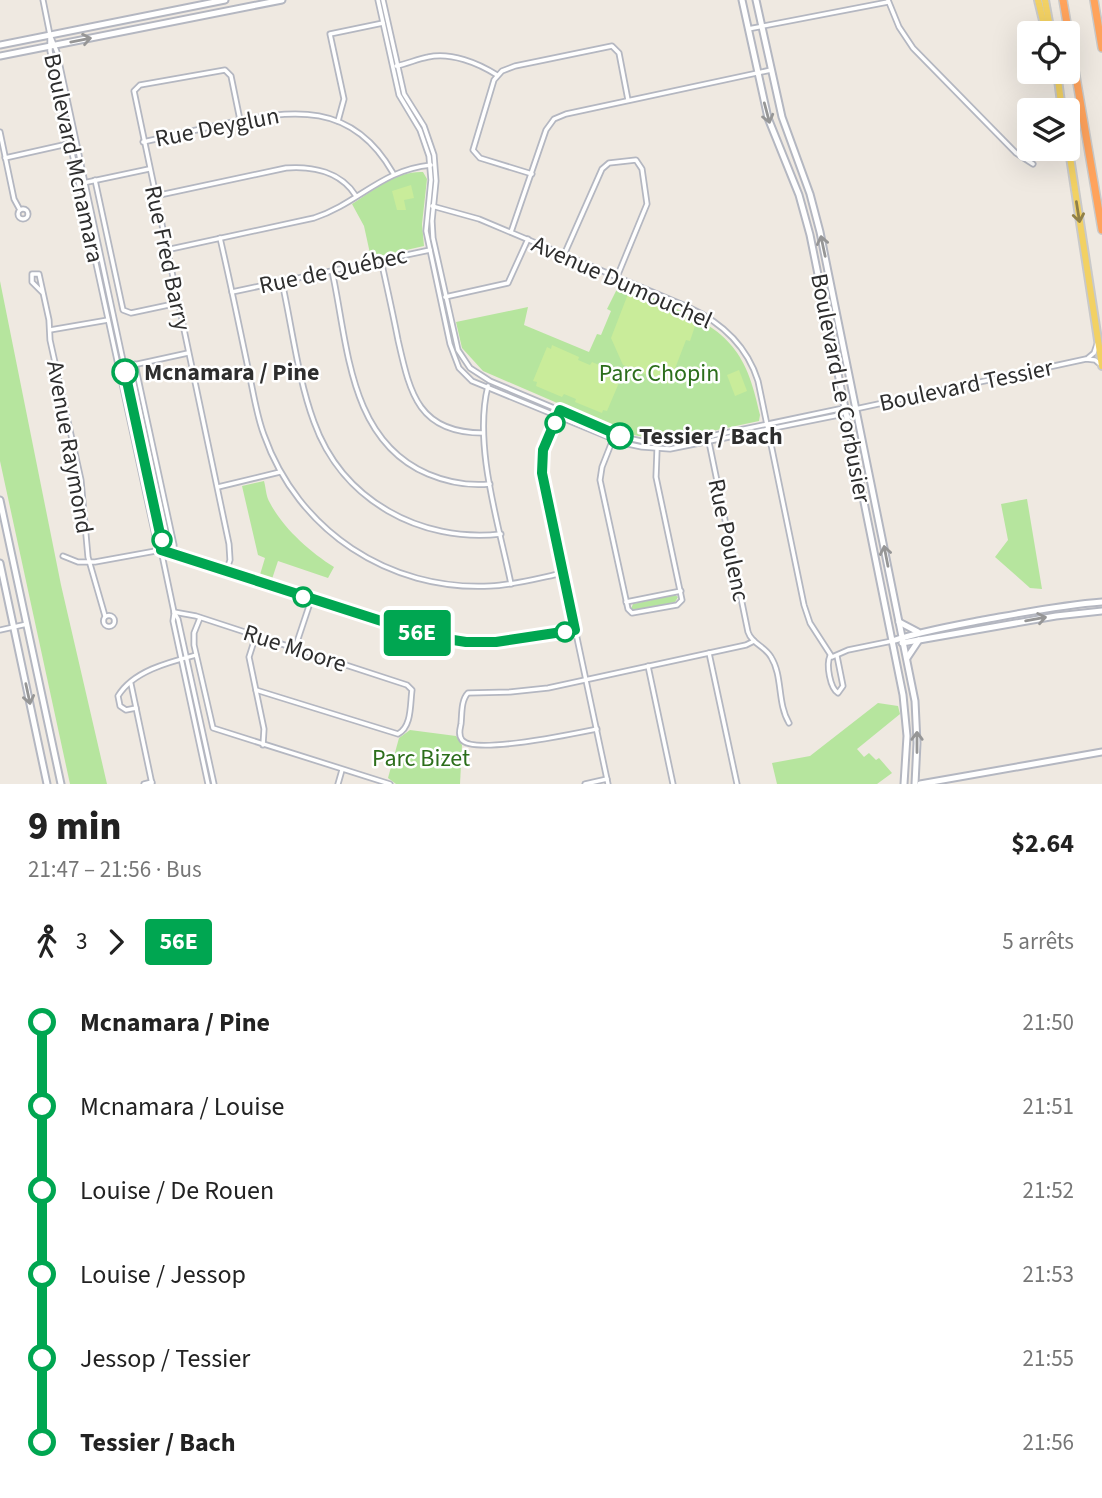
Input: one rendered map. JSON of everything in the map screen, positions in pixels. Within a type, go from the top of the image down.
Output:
[{"type":"highway","points":[[1063,0],[1102,230]]},
{"type":"highway","points":[[1094,0],[1102,48]]},
{"type":"main road","points":[[1038,0],[1044,21]]},
{"type":"main road","points":[[1045,0],[1047,21]]},
{"type":"main road","points":[[1071,161],[1102,366]]},
{"type":"street","name":"Boulevard Mcnamara","points":[[43,0],[121,367],[162,543],[161,550],[174,612],[187,657],[214,784]]},
{"type":"street","points":[[0,45],[225,0]]},
{"type":"street","points":[[0,56],[282,0]]},
{"type":"street","name":"Boulevard Tessier","points":[[378,0],[386,23]]},
{"type":"street","name":"Boulevard Tessier","points":[[383,0],[395,66],[405,96],[430,140],[433,249],[456,363],[470,379],[489,384],[632,446],[657,446],[709,440],[839,409],[846,411],[1086,359],[1095,360],[1102,366]]},
{"type":"street","name":"Boulevard Le Corbusier","points":[[742,0],[772,131],[807,223],[846,411],[906,720],[904,784]]},
{"type":"street","name":"Boulevard Le Corbusier","points":[[756,0],[786,131],[810,194],[820,232],[916,708],[917,784]]},
{"type":"street","points":[[748,29],[888,1],[901,31],[916,52],[1016,153],[1033,164]]},
{"type":"street","points":[[337,121],[344,99],[330,34],[386,23]]},
{"type":"street","points":[[532,174],[480,158],[474,152],[474,141],[497,75],[514,66],[611,46],[618,52],[628,100]]},
{"type":"street","points":[[395,66],[428,57],[448,56],[497,75]]},
{"type":"street","name":"Rue Fred Barry","points":[[226,572],[230,548],[143,142],[135,90],[140,85],[225,69],[231,76],[240,120]]},
{"type":"street","points":[[511,232],[546,130],[554,120],[566,114],[771,70]]},
{"type":"street","name":"Rue Deyglun","points":[[143,142],[240,120],[292,112],[337,121],[367,140],[393,173]]},
{"type":"street","points":[[0,132],[15,202],[20,210]]},
{"type":"street","points":[[5,158],[73,143]]},
{"type":"street","points":[[564,255],[602,169],[609,163],[636,160],[643,172],[647,204],[617,277]]},
{"type":"street","points":[[166,250],[314,218],[336,208],[393,173],[432,164]]},
{"type":"street","points":[[155,195],[300,167],[335,177],[348,185],[356,196]]},
{"type":"street","points":[[82,183],[149,169]]},
{"type":"street","points":[[95,180],[125,312],[178,303]]},
{"type":"street","name":"Boulevard Mcnamara","points":[[82,183],[108,320],[121,367]]},
{"type":"street","name":"Avenue Dumouchel","points":[[431,206],[462,213],[511,232],[700,313],[733,338],[744,351],[755,372],[805,611],[830,656],[828,663],[833,688],[838,693],[843,686],[837,656]]},
{"type":"street","points":[[220,238],[261,426],[280,472],[320,524],[372,562],[408,576],[445,584],[511,584],[563,573]]},
{"type":"street","points":[[445,297],[506,284],[528,239]]},
{"type":"street","name":"Boulevard Tessier","points":[[433,249],[458,350],[472,370],[489,384]]},
{"type":"street","name":"Rue de Québec","points":[[232,292],[433,249]]},
{"type":"street","points":[[381,260],[406,377],[414,397],[425,412],[442,425],[463,432],[483,433]]},
{"type":"street","points":[[332,271],[357,392],[376,433],[400,457],[424,472],[456,482],[491,484]]},
{"type":"street","name":"Avenue Raymond","points":[[43,293],[32,282],[32,274],[39,274],[43,293],[50,330],[50,341],[81,480],[90,563],[105,616]]},
{"type":"street","points":[[282,282],[313,421],[328,452],[345,475],[379,506],[414,524],[458,534],[501,534]]},
{"type":"street","name":"Avenue Raymond","points":[[50,330],[108,320]]},
{"type":"street","name":"Boulevard Tessier","points":[[1086,359],[1094,353],[1098,342]]},
{"type":"street","points":[[121,367],[189,352]]},
{"type":"street","points":[[135,364],[174,545],[172,554]]},
{"type":"street","points":[[489,384],[483,433],[511,584]]},
{"type":"street","points":[[559,413],[543,450],[541,466],[608,782],[585,784]]},
{"type":"street","points":[[614,436],[600,480],[626,603],[632,613],[680,603],[682,597],[656,477],[657,446]]},
{"type":"street","name":"Rue Poulenc","points":[[709,440],[748,632],[772,658],[789,723]]},
{"type":"street","points":[[217,487],[280,472]]},
{"type":"street","points":[[0,500],[61,784]]},
{"type":"street","points":[[63,556],[90,563],[161,550],[419,634],[450,640],[508,641],[575,630]]},
{"type":"street","points":[[0,563],[47,784]]},
{"type":"street","points":[[626,603],[681,591]]},
{"type":"street","points":[[295,648],[311,600]]},
{"type":"street","points":[[903,640],[919,632],[1048,608],[1102,602]]},
{"type":"street","points":[[830,656],[837,656],[849,649],[892,641],[919,640],[1056,615],[1102,611]]},
{"type":"street","name":"Boulevard Mcnamara","points":[[174,612],[173,621],[208,784]]},
{"type":"street","name":"Rue Moore","points":[[174,612],[201,617],[256,635],[410,686],[412,690],[407,723],[403,731],[393,733],[256,690]]},
{"type":"street","points":[[201,617],[194,638],[212,727],[390,784]]},
{"type":"street","points":[[899,622],[919,632]]},
{"type":"street","points":[[0,630],[27,624]]},
{"type":"street","points":[[256,635],[249,657],[264,732],[263,745]]},
{"type":"street","points":[[906,658],[919,640]]},
{"type":"street","points":[[597,729],[547,740],[505,744],[468,744],[460,735],[464,698],[468,693],[531,691],[748,645],[754,641]]},
{"type":"street","points":[[709,653],[737,784]]},
{"type":"street","points":[[136,708],[120,707],[120,692],[150,670],[196,655]]},
{"type":"street","points":[[648,666],[673,784]]},
{"type":"street","points":[[131,684],[152,783],[144,784]]},
{"type":"street","points":[[917,784],[1102,752]]},
{"type":"street","points":[[338,784],[342,770]]},
{"type":"green space","points":[[423,172],[427,179],[422,224],[424,246],[371,258],[364,226],[352,204],[394,178]]},
{"type":"green space","points":[[411,185],[414,198],[404,200],[406,210],[397,210],[392,191]]},
{"type":"green space","points":[[0,281],[61,585],[107,784],[70,784],[0,461]]},
{"type":"green space","name":"Parc Chopin","points":[[619,285],[685,313],[718,332],[740,357],[748,373],[760,415],[759,421],[675,439],[654,439],[629,434],[483,371],[462,348],[456,322],[528,307],[524,325],[589,352],[597,334],[601,335],[611,311],[607,309]]},
{"type":"green space","points":[[628,294],[677,314],[678,311],[690,316],[695,326],[690,341],[686,340],[669,384],[623,365],[611,338]]},
{"type":"green space","points":[[552,345],[579,357],[578,360],[590,365],[592,362],[618,373],[617,376],[621,378],[607,411],[603,410],[602,413],[575,402],[576,399],[564,394],[562,397],[536,386],[537,382],[533,381],[547,347],[551,349]]},
{"type":"green space","points":[[739,370],[747,391],[735,396],[727,375]]},
{"type":"green space","points":[[264,481],[269,501],[282,521],[307,547],[334,567],[328,578],[278,561],[271,582],[259,578],[265,558],[258,555],[242,486]]},
{"type":"green space","points":[[1027,499],[1042,589],[1030,588],[995,557],[1008,540],[1001,504]]},
{"type":"green space","points":[[675,595],[678,597],[675,602],[631,609],[633,604]]},
{"type":"green space","points":[[878,703],[898,706],[900,714],[857,749],[864,757],[869,753],[876,760],[879,758],[892,773],[877,784],[777,784],[772,763],[810,756]]},
{"type":"green space","name":"Parc Bizet","points":[[410,730],[456,736],[462,745],[460,784],[396,784],[388,778],[399,738]]},
{"type":"bus line","name":"56E","points":[[125,372],[162,543],[161,550],[407,630],[450,640],[508,641],[575,630],[542,473],[543,450],[560,410],[620,436]]},
{"type":"place","name":"Mcnamara / Pine","points":[[125,372]]},
{"type":"place","name":"Tessier / Bach","points":[[620,436]]}]
